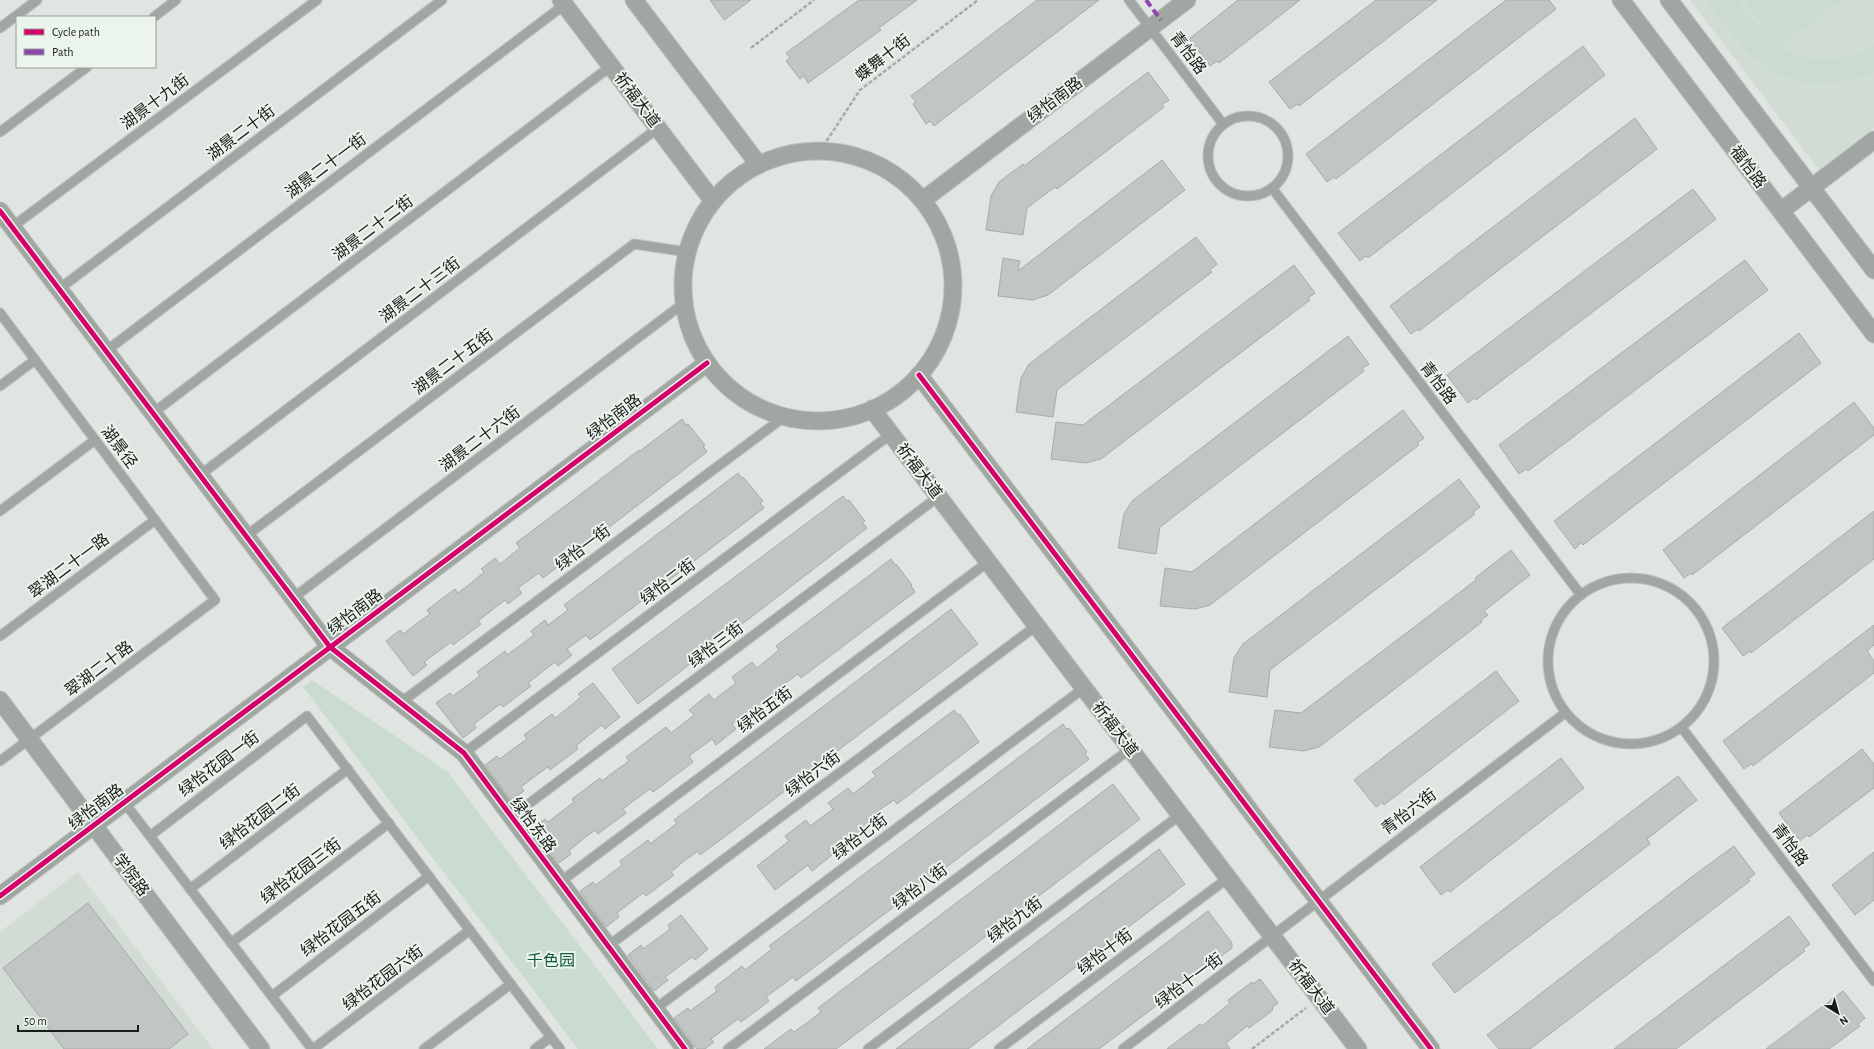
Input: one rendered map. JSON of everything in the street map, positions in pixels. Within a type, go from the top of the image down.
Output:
[{"type":"street","points":[[634,0],[758,164]]},
{"type":"street","name":"绿怡南路","points":[[923,200],[1187,0]]},
{"type":"street","name":"福怡路","points":[[1621,0],[1874,334]]},
{"type":"street","points":[[1669,0],[1874,270]]},
{"type":"street","name":"祈福大道","points":[[563,2],[713,200]]},
{"type":"street","points":[[1781,210],[1874,140]]},
{"type":"street","points":[[820,150],[850,154],[878,164],[902,180],[923,200],[938,223],[946,242],[953,275],[952,302],[946,328],[935,353],[919,375],[897,395],[872,409],[843,418],[814,421],[784,416],[754,405],[728,387],[706,363],[692,334],[684,303],[683,278],[687,252],[698,225],[713,200],[734,180],[758,164],[789,154],[820,150]]},
{"type":"street","name":"绿怡东路","points":[[0,211],[330,647],[464,753],[685,1049]]},
{"type":"street","name":"绿怡南路","points":[[0,896],[706,363]]},
{"type":"street","points":[[919,375],[1430,1049]]},
{"type":"street","name":"祈福大道","points":[[872,409],[1358,1049]]},
{"type":"street","name":"学院路","points":[[0,700],[261,1049]]},
{"type":"lane","points":[[0,28],[37,0]]},
{"type":"lane","points":[[155,16],[176,0]]},
{"type":"lane","name":"湖景十九街","points":[[12,227],[317,0]]},
{"type":"lane","name":"湖景二十街","points":[[59,289],[442,0]]},
{"type":"lane","name":"青怡路","points":[[1129,0],[1223,124]]},
{"type":"lane","name":"湖景二十一街","points":[[106,351],[563,2]]},
{"type":"lane","name":"湖景二十二街","points":[[153,413],[611,66]]},
{"type":"lane","points":[[0,132],[86,68]]},
{"type":"lane","points":[[1251,116],[1265,120],[1277,128],[1286,145],[1288,154],[1284,173],[1272,188],[1254,196],[1235,195],[1219,184],[1213,177],[1209,168],[1208,148],[1214,135],[1223,124],[1232,119],[1251,116]]},
{"type":"lane","name":"湖景二十三街","points":[[200,475],[658,128]]},
{"type":"lane","name":"青怡路","points":[[1272,188],[1581,595]]},
{"type":"lane","name":"湖景二十五街","points":[[246,536],[634,244],[687,252]]},
{"type":"lane","name":"湖景二十六街","points":[[293,598],[684,303]]},
{"type":"lane","name":"湖景径","points":[[0,313],[215,600]]},
{"type":"lane","points":[[0,386],[35,360]]},
{"type":"lane","name":"绿怡一街","points":[[400,703],[784,416]]},
{"type":"lane","name":"绿怡二街","points":[[464,753],[891,434]]},
{"type":"lane","points":[[0,511],[95,440]]},
{"type":"lane","name":"绿怡三街","points":[[511,816],[938,497]]},
{"type":"lane","name":"翠湖二十一路","points":[[0,636],[155,520]]},
{"type":"lane","name":"绿怡五街","points":[[560,882],[988,562]]},
{"type":"lane","points":[[1621,578],[1643,579],[1664,584],[1677,591],[1698,611],[1711,636],[1715,665],[1713,680],[1705,700],[1692,718],[1682,728],[1656,741],[1627,745],[1606,741],[1586,732],[1565,713],[1551,686],[1548,658],[1550,643],[1561,616],[1581,595],[1607,582],[1621,578]]},
{"type":"lane","name":"翠湖二十路","points":[[0,761],[215,600]]},
{"type":"lane","name":"绿怡六街","points":[[608,946],[1036,626]]},
{"type":"lane","name":"绿怡七街","points":[[655,1009],[1084,688]]},
{"type":"lane","name":"青怡六街","points":[[1273,937],[1318,900],[1565,713]]},
{"type":"lane","name":"绿怡花园一街","points":[[150,836],[307,716],[348,770]]},
{"type":"lane","name":"青怡路","points":[[1682,728],[1874,981]]},
{"type":"lane","name":"绿怡八街","points":[[728,1049],[1130,749]]},
{"type":"lane","points":[[348,770],[560,1049]]},
{"type":"lane","name":"绿怡花园二街","points":[[190,889],[348,770]]},
{"type":"lane","points":[[124,802],[312,1049]]},
{"type":"lane","name":"绿怡九街","points":[[868,1049],[1180,815]]},
{"type":"lane","name":"绿怡花园三街","points":[[231,943],[389,823]]},
{"type":"lane","name":"绿怡花园五街","points":[[272,996],[429,876]]},
{"type":"lane","name":"绿怡十街","points":[[999,1049],[1228,878]]},
{"type":"lane","name":"绿怡花园六街","points":[[312,1049],[470,930]]},
{"type":"lane","name":"绿怡十一街","points":[[1123,1049],[1273,937]]},
{"type":"lane","points":[[424,1049],[511,984]]},
{"type":"lane","points":[[535,1049],[551,1037]]},
{"type":"path","points":[[751,48],[814,0]]},
{"type":"path","points":[[1252,1049],[1320,998]]},
{"type":"shaded area","points":[[1690,0],[1874,0],[1874,128],[1819,170]]},
{"type":"shaded area","points":[[78,872],[213,1049],[0,1049],[0,932]]},
{"type":"green space","points":[[1707,0],[1737,0],[1758,27],[1778,46],[1744,0],[1841,0],[1779,47],[1803,57],[1827,60],[1851,56],[1874,45],[1874,73],[1842,82],[1825,83],[1810,83],[1794,80],[1779,74],[1765,66],[1745,49]]},
{"type":"green space","name":"千色园","points":[[312,680],[447,771],[658,1049],[578,1049],[303,687]]},
{"type":"building","points":[[710,0],[751,0],[724,20]]},
{"type":"building","points":[[859,0],[917,0],[879,28],[881,30],[808,83],[804,76],[800,79],[786,61],[790,58],[786,53]]},
{"type":"building","points":[[1037,0],[1099,0],[934,126],[930,121],[926,124],[913,104],[916,102],[911,96]]},
{"type":"building","points":[[1238,0],[1300,0],[1219,63],[1217,61],[1210,66],[1189,39]]},
{"type":"building","points":[[1376,0],[1437,0],[1299,106],[1297,104],[1290,109],[1269,82]]},
{"type":"building","points":[[1506,0],[1549,0],[1556,9],[1336,179],[1334,177],[1327,182],[1306,154]]},
{"type":"building","points":[[1583,46],[1605,75],[1368,258],[1366,256],[1360,261],[1338,233]]},
{"type":"building","points":[[1148,72],[1169,100],[1162,105],[1164,107],[1057,189],[1055,187],[1027,208],[1023,235],[986,230],[991,196],[999,182],[1023,164],[1024,166]]},
{"type":"building","points":[[1635,118],[1657,149],[1419,331],[1418,329],[1411,334],[1390,306]]},
{"type":"building","points":[[1162,160],[1185,190],[1048,295],[1033,300],[998,296],[1003,258],[1020,261],[1018,271]]},
{"type":"building","points":[[1693,189],[1716,219],[1476,400],[1474,398],[1468,403],[1447,375]]},
{"type":"building","points":[[1196,237],[1217,264],[1210,270],[1212,272],[1057,390],[1053,417],[1016,412],[1021,378],[1029,364]]},
{"type":"building","points":[[1745,260],[1768,290],[1528,471],[1526,469],[1519,474],[1499,445]]},
{"type":"building","points":[[1294,265],[1315,293],[1308,298],[1310,300],[1101,459],[1086,463],[1051,459],[1056,422],[1083,425]]},
{"type":"building","points":[[1799,333],[1821,363],[1583,545],[1581,543],[1575,549],[1554,521]]},
{"type":"building","points":[[1348,336],[1369,364],[1362,369],[1364,371],[1160,527],[1156,554],[1118,548],[1124,514],[1132,501]]},
{"type":"building","points":[[1854,402],[1874,428],[1874,435],[1692,575],[1691,573],[1684,578],[1663,550]]},
{"type":"building","points":[[1403,410],[1424,438],[1417,443],[1419,445],[1210,605],[1195,609],[1160,606],[1165,568],[1192,572]]},
{"type":"building","points":[[682,419],[705,445],[703,446],[707,452],[543,578],[539,573],[518,588],[522,593],[508,604],[505,600],[478,621],[481,624],[453,645],[451,642],[424,662],[427,665],[413,676],[386,641],[400,630],[403,634],[430,614],[427,610],[455,589],[458,593],[484,572],[481,569],[495,558],[500,564],[520,548],[516,543]]},
{"type":"building","points":[[738,473],[763,501],[760,503],[764,508],[590,640],[586,635],[567,649],[572,655],[558,666],[555,662],[528,683],[531,686],[503,707],[500,704],[474,724],[476,728],[463,738],[436,703],[450,693],[453,696],[480,676],[477,672],[505,651],[507,655],[534,635],[531,631],[545,620],[548,625],[568,610],[564,605]]},
{"type":"building","points":[[1459,479],[1480,507],[1473,512],[1475,514],[1270,670],[1267,697],[1229,692],[1234,658],[1243,644]]},
{"type":"building","points":[[843,496],[847,501],[849,500],[865,521],[863,523],[867,528],[638,704],[612,669]]},
{"type":"building","points":[[1874,511],[1874,559],[1751,653],[1750,651],[1743,656],[1722,628]]},
{"type":"building","points":[[1511,550],[1530,575],[1484,611],[1488,615],[1481,620],[1482,622],[1319,747],[1304,751],[1269,747],[1275,710],[1301,713],[1476,580],[1475,578]]},
{"type":"building","points":[[891,559],[912,585],[911,586],[915,592],[801,678],[798,674],[775,691],[779,697],[759,712],[755,706],[743,715],[732,724],[736,729],[716,745],[712,739],[689,756],[693,762],[653,792],[650,789],[636,799],[623,809],[626,813],[598,834],[595,830],[569,851],[571,854],[559,863],[533,828],[545,819],[548,822],[574,802],[572,799],[600,778],[602,781],[629,761],[626,757],[666,727],[671,733],[694,715],[689,710],[709,694],[714,700],[736,683],[732,677],[752,662],[757,668],[779,650],[776,646]]},
{"type":"building","points":[[951,609],[978,644],[700,855],[698,851],[684,861],[671,872],[674,875],[646,896],[643,893],[617,913],[619,917],[606,927],[580,891],[593,882],[596,885],[622,865],[620,861],[648,840],[650,844],[677,823],[674,820]]},
{"type":"building","points":[[1874,625],[1874,645],[1867,651],[1874,661],[1874,673],[1753,766],[1751,764],[1744,769],[1723,741]]},
{"type":"building","points":[[1496,671],[1519,701],[1384,805],[1383,802],[1376,807],[1354,780]]},
{"type":"building","points":[[593,683],[620,717],[605,729],[602,725],[576,746],[578,749],[550,770],[548,767],[521,787],[524,791],[511,800],[485,765],[497,756],[500,759],[527,739],[524,735],[552,714],[555,718],[581,697],[578,694]]},
{"type":"building","points":[[954,710],[958,715],[960,714],[979,742],[897,804],[894,800],[882,808],[871,817],[875,823],[855,838],[851,832],[828,850],[832,855],[812,871],[808,865],[775,890],[757,866],[789,841],[785,836],[806,820],[810,826],[833,809],[828,803],[848,788],[853,794],[876,776],[872,772]]},
{"type":"building","points":[[1063,724],[1066,729],[1069,728],[1087,752],[1085,754],[1089,759],[796,981],[793,977],[766,997],[769,1001],[741,1022],[738,1019],[711,1039],[714,1042],[705,1049],[697,1049],[674,1018],[688,1008],[690,1011],[717,991],[715,987],[742,966],[745,970],[772,949],[769,946]]},
{"type":"building","points":[[1862,749],[1874,764],[1874,788],[1809,837],[1807,835],[1800,841],[1779,813]]},
{"type":"building","points":[[1561,758],[1584,788],[1450,892],[1448,890],[1441,895],[1420,867]]},
{"type":"building","points":[[1678,776],[1697,800],[1647,839],[1650,844],[1455,993],[1432,964]]},
{"type":"building","points":[[1113,784],[1140,819],[931,978],[836,1049],[764,1049],[791,1029],[794,1032],[808,1022],[821,1012],[818,1008]]},
{"type":"building","points":[[1734,846],[1755,874],[1748,879],[1750,881],[1530,1049],[1499,1049],[1487,1035],[1693,876]]},
{"type":"building","points":[[1159,849],[1185,884],[968,1049],[896,1049]]},
{"type":"building","points":[[1874,852],[1874,900],[1855,915],[1832,885]]},
{"type":"building","points":[[88,903],[188,1034],[169,1049],[64,1049],[3,968]]},
{"type":"building","points":[[1208,911],[1232,943],[1232,948],[1152,1009],[1099,1049],[1027,1049]]},
{"type":"building","points":[[681,915],[708,949],[695,960],[692,957],[665,977],[668,980],[654,991],[628,955],[641,945],[643,949],[670,929],[668,925]]},
{"type":"building","points":[[1789,916],[1810,944],[1803,949],[1805,951],[1676,1049],[1614,1049]]},
{"type":"building","points":[[1260,979],[1278,1003],[1272,1008],[1273,1010],[1249,1028],[1247,1026],[1226,1043],[1230,1049],[1167,1049],[1200,1024],[1202,1026],[1230,1003],[1228,1000],[1252,982],[1253,984]]},
{"type":"building","points":[[1843,991],[1865,1018],[1858,1024],[1860,1026],[1829,1049],[1766,1049]]},
{"type":"marked path","points":[[1146,0],[1161,20]]},
{"type":"cycle path","points":[[0,211],[330,647],[464,753],[685,1049]]},
{"type":"cycle path","points":[[0,896],[707,363]]},
{"type":"cycle path","points":[[919,375],[1431,1049]]}]
